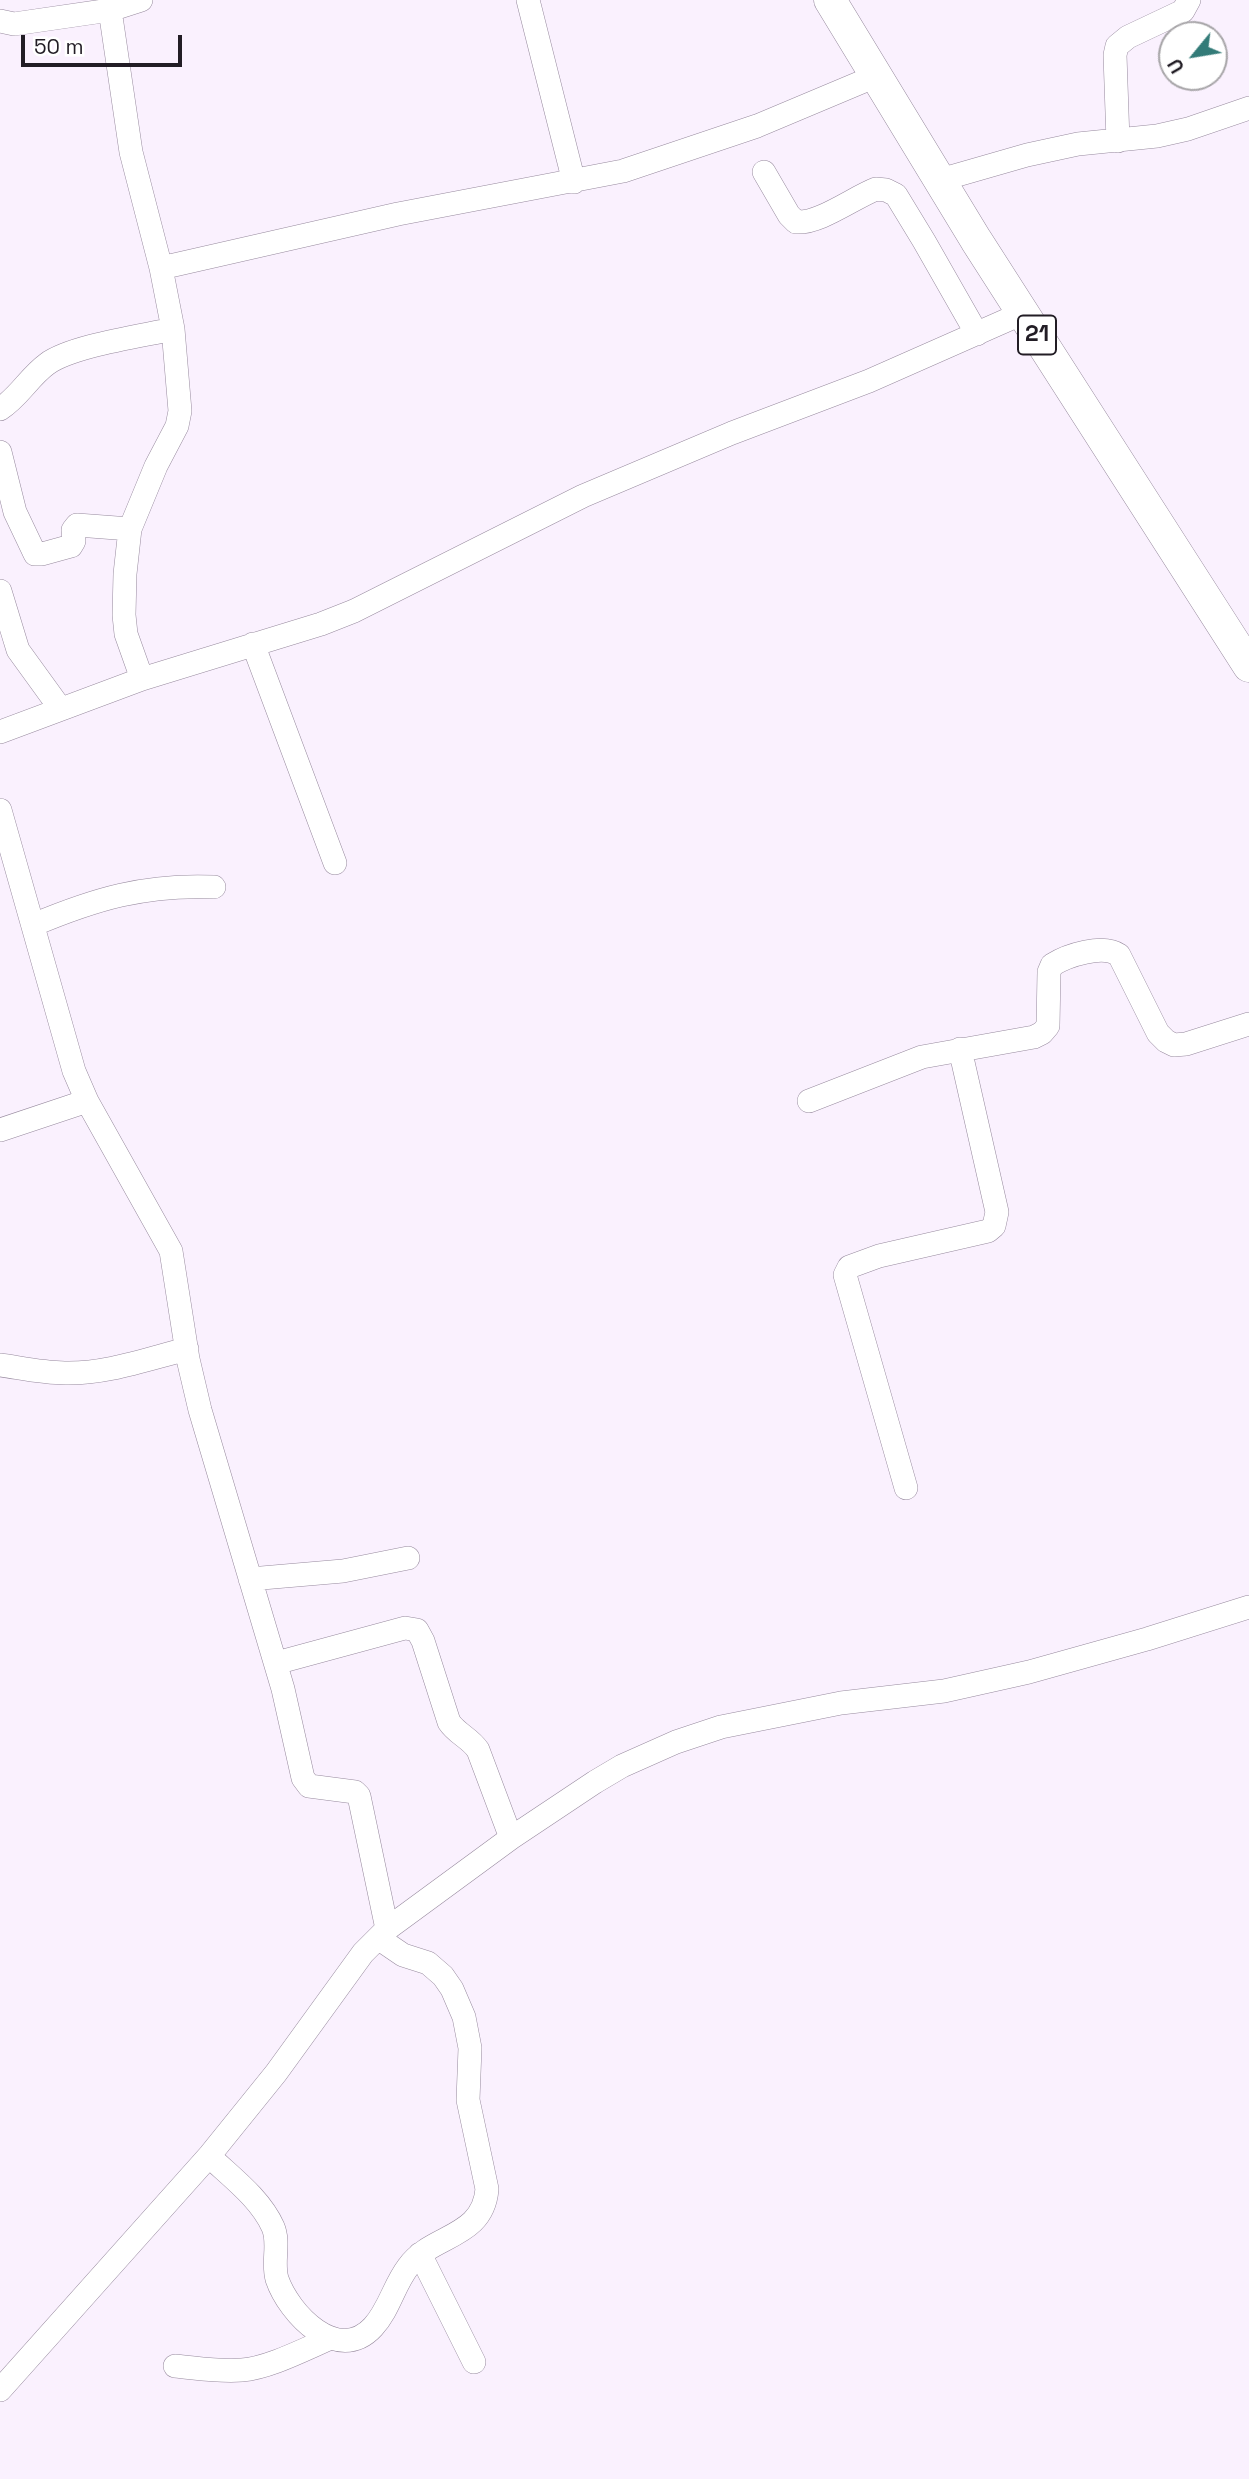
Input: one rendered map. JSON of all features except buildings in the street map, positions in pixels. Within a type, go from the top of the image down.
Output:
[{"type":"highway","name":"21","points":[[830,0],[1023,313],[1249,666]]},
{"type":"street","points":[[0,22],[14,24],[110,10],[141,0]]},
{"type":"street","points":[[528,0],[574,182]]},
{"type":"street","points":[[1118,141],[1117,46],[1128,37],[1183,11],[1189,0]]},
{"type":"street","points":[[110,10],[131,152],[161,268],[173,329],[180,411],[177,426],[163,451],[130,529],[124,615],[126,634],[142,679]]},
{"type":"street","points":[[161,268],[398,214],[623,171],[719,140],[876,76]]},
{"type":"street","points":[[940,180],[1052,149],[1157,136],[1188,129],[1249,108]]},
{"type":"street","points":[[764,172],[789,215],[796,222],[817,218],[876,189],[896,195],[977,334]]},
{"type":"street","points":[[0,732],[142,679],[321,624],[354,611],[583,496],[732,433],[869,381],[1023,313]]},
{"type":"street","points":[[0,409],[18,396],[39,370],[62,356],[173,329]]},
{"type":"street","points":[[0,452],[10,499],[35,554],[71,546],[74,541],[73,530],[77,525],[130,529]]},
{"type":"street","points":[[0,591],[18,650],[60,708]]},
{"type":"street","points":[[253,644],[335,863]]},
{"type":"street","points":[[0,810],[74,1071],[87,1101],[171,1251],[200,1410],[276,1663],[305,1783],[309,1786],[355,1792],[359,1796],[382,1934],[403,1955],[428,1963],[443,1976],[452,1989],[464,2017],[470,2048],[468,2100],[487,2189],[486,2204],[479,2216],[469,2225],[420,2254],[398,2280],[382,2314],[372,2328],[348,2340],[331,2339],[243,2370],[175,2366]]},
{"type":"street","points":[[33,925],[88,904],[131,892],[161,887],[214,887]]},
{"type":"street","points":[[809,1101],[922,1057],[1034,1037],[1042,1033],[1048,1026],[1049,972],[1052,965],[1087,953],[1112,950],[1119,955],[1158,1033],[1174,1045],[1249,1024]]},
{"type":"street","points":[[906,1488],[845,1275],[849,1267],[879,1256],[988,1231],[994,1226],[997,1212],[960,1049]]},
{"type":"street","points":[[0,1129],[87,1101]]},
{"type":"street","points":[[0,1365],[64,1374],[188,1354]]},
{"type":"street","points":[[250,1579],[343,1571],[408,1558]]},
{"type":"street","points":[[0,2390],[209,2156],[276,2073],[343,1978],[382,1934],[511,1838],[622,1766],[676,1742],[721,1727],[841,1703],[944,1691],[1017,1675],[1147,1639],[1249,1606]]},
{"type":"street","points":[[276,1663],[405,1628],[416,1630],[423,1641],[449,1722],[478,1749],[511,1838]]},
{"type":"street","points":[[209,2156],[263,2209],[274,2229],[274,2264],[278,2280],[302,2319],[331,2339]]},
{"type":"street","points":[[420,2254],[474,2362]]}]
